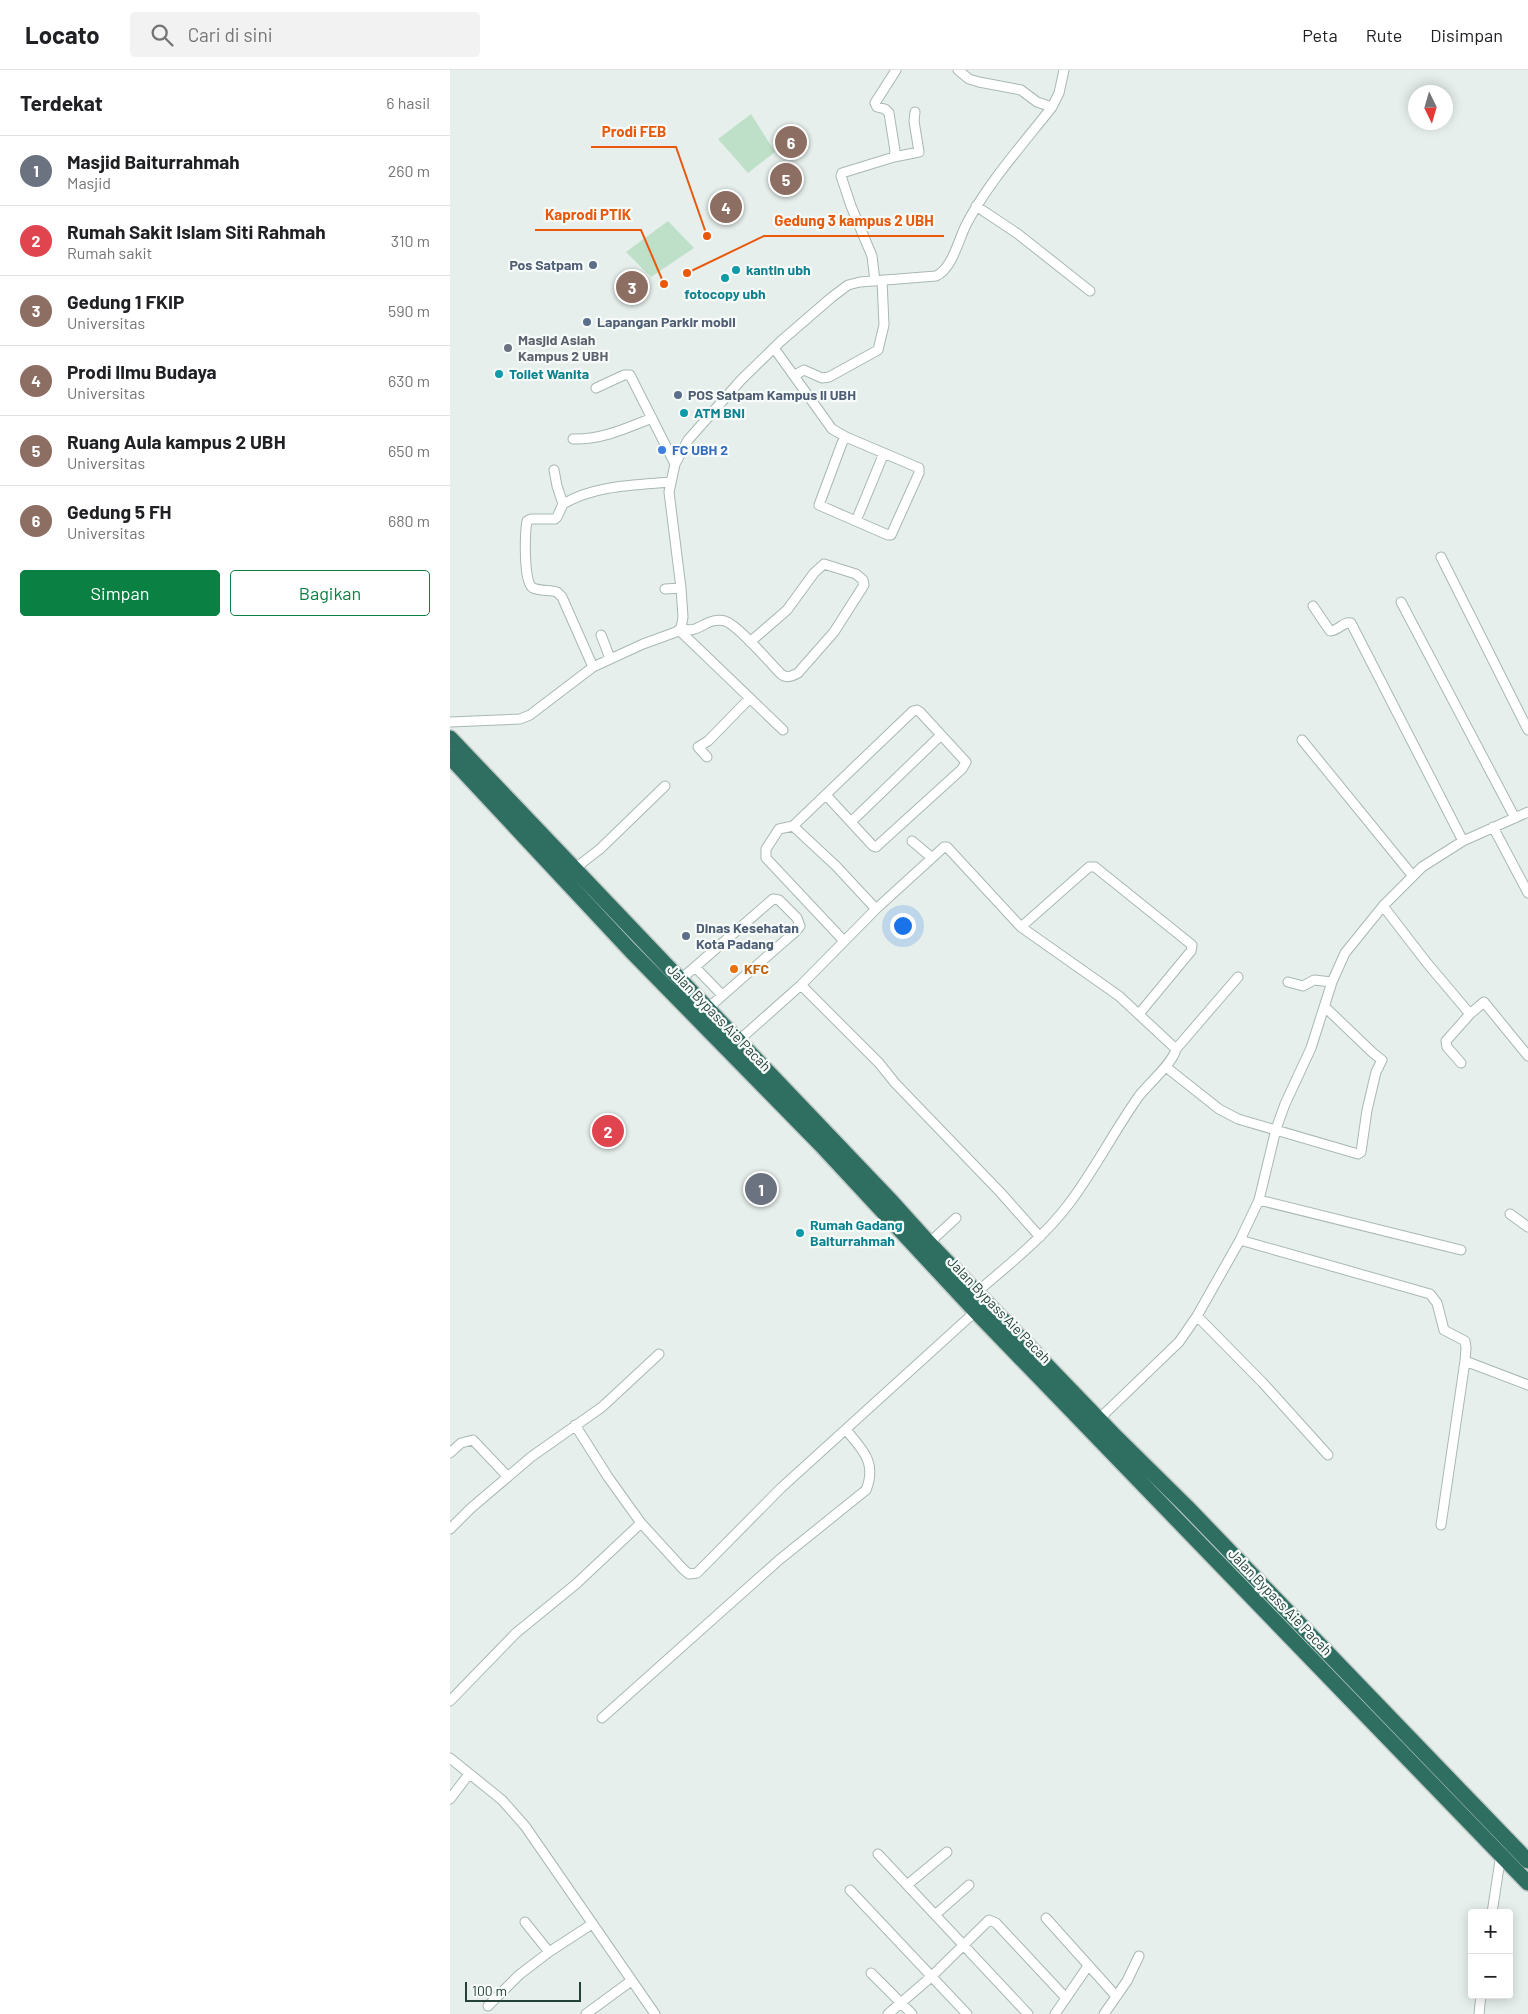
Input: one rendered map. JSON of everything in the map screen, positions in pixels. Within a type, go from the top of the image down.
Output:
[{"type":"highway","points":[[450,738],[487,786],[574,869],[680,980],[738,1041],[898,1218],[929,1243],[1187,1507],[1381,1719],[1528,1861]]},
{"type":"highway","name":"Jalan Bypass Aie Pacah","points":[[450,757],[487,786],[631,950],[898,1218],[976,1311],[1381,1719],[1528,1882]]},
{"type":"street","points":[[894,157],[895,151],[889,113],[885,109],[877,107],[875,103],[896,70]]},
{"type":"street","points":[[958,70],[970,79],[979,82],[1021,90],[1037,102],[1052,107]]},
{"type":"street","points":[[680,629],[683,616],[681,588],[669,492],[676,464],[688,440],[697,427],[740,380],[774,348],[848,285],[854,282],[936,276],[942,273],[950,262],[976,206],[1052,107],[1059,93],[1064,70]]},
{"type":"street","points":[[795,375],[804,370],[822,378],[829,377],[878,350],[884,326],[878,280],[872,256],[851,206],[841,176],[842,173],[894,157],[919,152],[914,121],[915,112]]},
{"type":"street","points":[[976,206],[1018,234],[1090,291]]},
{"type":"street","points":[[774,348],[832,429],[884,454],[918,467],[919,471],[916,480],[892,534],[888,535],[819,505],[838,452],[846,437]]},
{"type":"street","points":[[596,388],[624,375],[630,375],[676,464]]},
{"type":"street","points":[[573,439],[584,440],[609,434],[652,418]]},
{"type":"street","points":[[856,521],[884,454]]},
{"type":"street","points":[[554,470],[563,504],[555,519],[531,519],[528,521],[527,580],[532,587],[557,592],[562,597],[593,667]]},
{"type":"street","points":[[563,504],[591,492],[625,486],[671,482]]},
{"type":"street","points":[[1441,557],[1528,730]]},
{"type":"street","points":[[450,722],[530,716],[593,667],[610,658],[680,629],[688,631],[701,628],[712,621],[726,621],[750,642],[784,677],[793,676],[834,632],[864,584],[863,580],[856,574],[824,564],[814,573],[787,610],[750,642]]},
{"type":"street","points":[[665,589],[681,588]]},
{"type":"street","points":[[1402,602],[1515,818]]},
{"type":"street","points":[[1313,606],[1330,631],[1347,622],[1352,623],[1463,841]]},
{"type":"street","points":[[680,629],[749,699],[783,730]]},
{"type":"street","points":[[600,635],[610,658]]},
{"type":"street","points":[[707,757],[698,747],[708,740],[749,699]]},
{"type":"street","points":[[826,795],[873,846],[878,846],[962,769],[966,761],[920,712],[913,711],[793,826],[779,829],[766,849],[766,858],[844,941]]},
{"type":"street","points":[[851,822],[941,736]]},
{"type":"street","points":[[1302,740],[1412,876]]},
{"type":"street","points":[[574,869],[600,849],[665,786]]},
{"type":"street","points":[[1099,1419],[1179,1342],[1197,1316],[1240,1240],[1258,1200],[1276,1129],[1285,1104],[1311,1048],[1332,982],[1345,953],[1384,906],[1412,876],[1431,860],[1463,841],[1528,812]]},
{"type":"street","points":[[793,826],[836,866],[876,910]]},
{"type":"street","points":[[1493,827],[1528,894]]},
{"type":"street","points":[[912,842],[931,858]]},
{"type":"street","points":[[738,1041],[801,985],[931,858],[942,848],[947,847],[1021,927],[1119,996],[1176,1049]]},
{"type":"street","points":[[1021,927],[1089,867],[1095,867],[1192,946],[1191,951],[1139,1014]]},
{"type":"street","points":[[680,980],[773,899],[779,900],[797,918],[800,926],[707,1009]]},
{"type":"street","points":[[1384,906],[1427,963],[1470,1014]]},
{"type":"street","points":[[695,967],[722,996]]},
{"type":"street","points":[[977,1292],[1040,1237],[1069,1204],[1139,1096],[1166,1067],[1176,1049],[1238,977]]},
{"type":"street","points":[[1288,982],[1303,986],[1314,980],[1332,982]]},
{"type":"street","points":[[801,985],[879,1063],[895,1083],[1000,1192],[1040,1237]]},
{"type":"street","points":[[1461,1063],[1447,1047],[1446,1042],[1470,1014],[1484,1002],[1528,1056]]},
{"type":"street","points":[[1166,1067],[1219,1109],[1238,1118],[1355,1154],[1361,1152],[1367,1110],[1376,1072],[1382,1060],[1325,1007]]},
{"type":"street","points":[[1258,1200],[1461,1250]]},
{"type":"street","points":[[1510,1214],[1528,1227]]},
{"type":"street","points":[[929,1243],[956,1218]]},
{"type":"street","points":[[1240,1240],[1430,1294],[1437,1302],[1444,1330],[1465,1341],[1465,1361],[1442,1505],[1441,1525]]},
{"type":"street","points":[[575,1425],[608,1477],[641,1523],[683,1569],[693,1575],[709,1562],[781,1488],[976,1311]]},
{"type":"street","points":[[1197,1316],[1263,1383],[1328,1455]]},
{"type":"street","points":[[450,1529],[508,1477],[575,1425],[602,1407],[659,1354]]},
{"type":"street","points":[[1465,1361],[1528,1385]]},
{"type":"street","points":[[602,1718],[779,1560],[866,1490],[871,1477],[865,1452],[846,1430]]},
{"type":"street","points":[[450,1453],[461,1442],[474,1440],[508,1477]]},
{"type":"street","points":[[450,1701],[516,1633],[576,1584],[641,1523]]},
{"type":"street","points":[[450,1758],[502,1800],[525,1826],[655,2014]]},
{"type":"street","points":[[450,1799],[470,1774]]},
{"type":"street","points":[[907,1885],[947,1852]]},
{"type":"street","points":[[878,1854],[1028,2014]]},
{"type":"street","points":[[1493,1909],[1501,1854]]},
{"type":"street","points":[[935,1915],[969,1884]]},
{"type":"street","points":[[850,1890],[967,2014]]},
{"type":"street","points":[[1046,1918],[1116,1996]]},
{"type":"street","points":[[888,2014],[931,1977],[989,1920],[994,1921],[1066,1998]]},
{"type":"street","points":[[526,1922],[549,1952]]},
{"type":"street","points":[[488,2006],[519,1975],[549,1952],[592,1924]]},
{"type":"street","points":[[1104,2014],[1127,1981],[1139,1956]]},
{"type":"street","points":[[1055,2014],[1088,1966]]},
{"type":"street","points":[[871,1973],[912,2014]]},
{"type":"street","points":[[586,2014],[631,1981]]},
{"type":"street","points":[[1479,2014],[1480,1999]]},
{"type":"green space","points":[[751,114],[775,152],[748,173],[718,139]]},
{"type":"green space","points":[[668,221],[694,248],[651,277],[626,252]]},
{"type":"place","name":"Gedung 5 FH","points":[[791,142]]},
{"type":"place","name":"Ruang Aula kampus 2 UBH","points":[[786,179]]},
{"type":"place","name":"Prodi Ilmu Budaya","points":[[726,207]]},
{"type":"place","name":"Prodi FEB","points":[[707,236]]},
{"type":"place","name":"Pos Satpam","points":[[593,265]]},
{"type":"place","name":"kantin ubh","points":[[736,270]]},
{"type":"place","name":"Gedung 3 kampus 2 UBH","points":[[687,273]]},
{"type":"place","name":"fotocopy ubh","points":[[725,278]]},
{"type":"place","name":"Kaprodi PTIK","points":[[664,284]]},
{"type":"place","name":"Gedung 1 FKIP","points":[[632,287]]},
{"type":"place","name":"Lapangan Parkir mobil","points":[[587,322]]},
{"type":"place","name":"Masjid Asiah Kampus 2 UBH","points":[[508,348]]},
{"type":"place","name":"Toilet Wanita","points":[[499,374]]},
{"type":"place","name":"POS Satpam Kampus ll UBH","points":[[678,395]]},
{"type":"place","name":"ATM BNI","points":[[684,413]]},
{"type":"place","name":"FC UBH 2","points":[[662,450]]},
{"type":"place","name":"Dinas Kesehatan Kota Padang","points":[[686,936]]},
{"type":"place","name":"KFC","points":[[734,969]]},
{"type":"place","name":"Rumah Sakit Islam Siti Rahmah","points":[[608,1131]]},
{"type":"place","name":"Masjid Baiturrahmah","points":[[761,1189]]},
{"type":"place","name":"Rumah Gadang Baiturrahmah","points":[[800,1233]]}]
